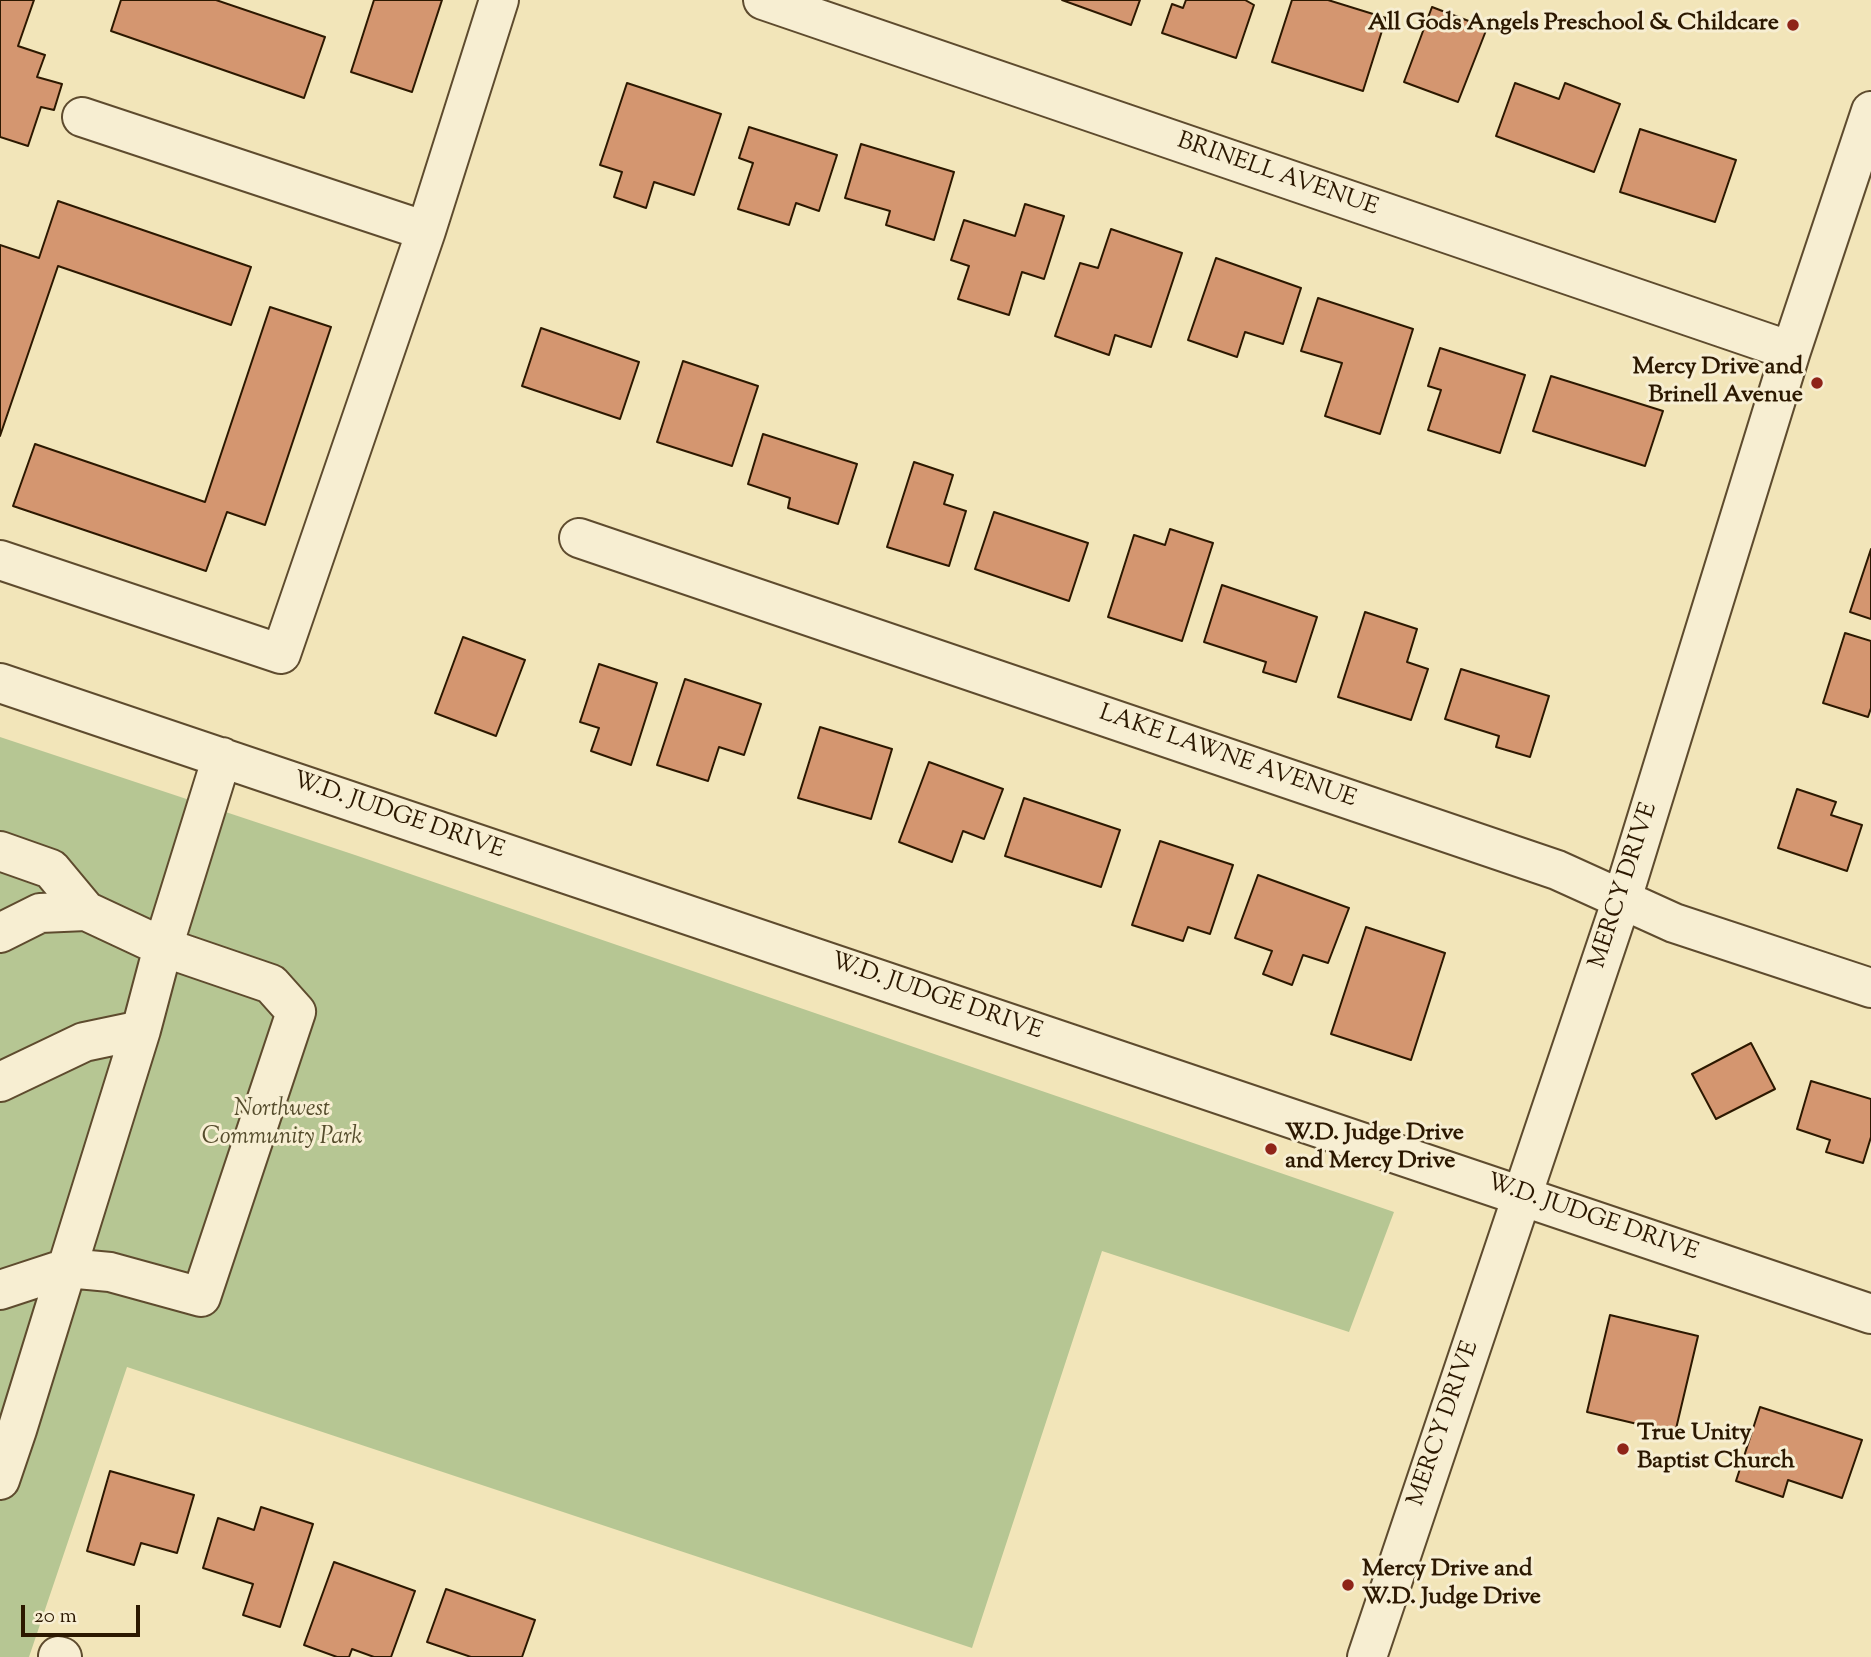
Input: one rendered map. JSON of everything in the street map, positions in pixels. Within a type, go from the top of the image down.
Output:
[{"type":"street","points":[[0,560],[281,654],[426,231],[499,0]]},
{"type":"street","name":"BRINELL AVENUE","points":[[763,0],[1791,351]]},
{"type":"street","name":"MERCY DRIVE","points":[[1367,1657],[1622,900],[1791,351],[1871,111]]},
{"type":"street","points":[[82,117],[426,231]]},
{"type":"street","name":"LAKE LAWNE AVENUE","points":[[579,538],[1557,870],[1674,923],[1871,988]]},
{"type":"street","name":"W.D. JUDGE DRIVE","points":[[0,683],[1871,1314]]},
{"type":"street","points":[[0,1480],[18,1430],[141,1030],[163,947],[222,757]]},
{"type":"street","points":[[0,851],[51,869],[86,911],[163,947],[271,984],[296,1012],[201,1297],[110,1272],[66,1268],[0,1290]]},
{"type":"street","points":[[0,933],[40,913],[86,911]]},
{"type":"street","points":[[0,1082],[85,1042],[141,1030]]},
{"type":"green space","name":"Northwest Community Park","points":[[0,737],[355,855],[1394,1212],[1349,1332],[1102,1251],[972,1648],[127,1367],[29,1657],[0,1657]]},
{"type":"building","points":[[0,0],[34,0],[18,46],[45,55],[37,77],[62,84],[54,110],[41,107],[28,146],[0,137]]},
{"type":"building","points":[[121,0],[216,0],[325,37],[304,98],[111,31]]},
{"type":"building","points":[[374,0],[442,0],[412,92],[351,72]]},
{"type":"building","points":[[1062,0],[1140,0],[1131,25]]},
{"type":"building","points":[[1186,0],[1245,0],[1254,5],[1236,58],[1162,33],[1172,4],[1183,8]]},
{"type":"building","points":[[1292,0],[1328,0],[1386,18],[1363,91],[1272,62]]},
{"type":"building","points":[[1432,7],[1487,28],[1458,102],[1404,82]]},
{"type":"building","points":[[627,83],[721,114],[694,195],[654,182],[646,208],[614,197],[622,172],[600,165]]},
{"type":"building","points":[[1515,83],[1559,99],[1565,83],[1620,104],[1594,172],[1496,136]]},
{"type":"building","points":[[749,127],[837,155],[819,211],[796,203],[789,225],[738,209],[753,163],[739,158]]},
{"type":"building","points":[[1640,129],[1736,160],[1715,222],[1620,192]]},
{"type":"building","points":[[861,144],[954,172],[934,240],[886,225],[890,211],[845,198]]},
{"type":"building","points":[[58,201],[251,267],[231,325],[58,266],[0,436],[0,245],[39,258]]},
{"type":"building","points":[[1025,204],[1064,216],[1044,279],[1022,272],[1009,315],[958,299],[969,266],[951,260],[964,220],[1015,236]]},
{"type":"building","points":[[1111,229],[1182,253],[1151,347],[1115,335],[1109,355],[1055,336],[1080,263],[1098,268]]},
{"type":"building","points":[[1216,258],[1301,288],[1283,344],[1245,332],[1237,357],[1188,340]]},
{"type":"building","points":[[1318,298],[1413,329],[1380,434],[1325,416],[1342,363],[1301,351]]},
{"type":"building","points":[[270,307],[331,327],[265,525],[227,512],[206,571],[13,506],[35,444],[205,502]]},
{"type":"building","points":[[541,328],[639,362],[620,419],[522,386]]},
{"type":"building","points":[[1440,348],[1525,375],[1500,453],[1428,430],[1441,390],[1428,386]]},
{"type":"building","points":[[683,361],[758,386],[732,466],[657,442]]},
{"type":"building","points":[[1551,376],[1663,411],[1645,466],[1533,431]]},
{"type":"building","points":[[763,434],[857,464],[838,524],[788,508],[790,498],[748,484]]},
{"type":"building","points":[[914,462],[953,475],[944,504],[966,511],[949,566],[887,547]]},
{"type":"building","points":[[994,512],[1088,543],[1069,601],[975,569]]},
{"type":"building","points":[[1170,529],[1213,543],[1182,641],[1108,617],[1134,535],[1165,545]]},
{"type":"building","points":[[1871,549],[1871,619],[1850,612]]},
{"type":"building","points":[[1222,585],[1317,617],[1296,682],[1263,672],[1266,662],[1204,642]]},
{"type":"building","points":[[1365,612],[1417,629],[1407,662],[1428,669],[1411,720],[1338,697]]},
{"type":"building","points":[[1845,633],[1871,641],[1871,708],[1868,717],[1823,703]]},
{"type":"building","points":[[463,637],[525,660],[496,736],[435,713]]},
{"type":"building","points":[[599,664],[657,683],[631,765],[591,751],[599,728],[580,722]]},
{"type":"building","points":[[1461,669],[1549,696],[1530,757],[1496,747],[1499,736],[1445,719]]},
{"type":"building","points":[[685,679],[761,704],[744,755],[719,747],[708,781],[657,765]]},
{"type":"building","points":[[820,727],[892,749],[871,819],[798,798]]},
{"type":"building","points":[[929,762],[1003,789],[984,839],[963,831],[952,862],[899,842]]},
{"type":"building","points":[[1797,789],[1836,802],[1831,815],[1862,825],[1847,871],[1778,848]]},
{"type":"building","points":[[1024,798],[1120,830],[1101,887],[1005,856]]},
{"type":"building","points":[[1160,841],[1233,865],[1210,934],[1188,927],[1183,941],[1132,925]]},
{"type":"building","points":[[1258,875],[1349,908],[1328,963],[1303,955],[1292,985],[1263,974],[1272,951],[1235,938]]},
{"type":"building","points":[[1366,927],[1445,953],[1411,1060],[1331,1034]]},
{"type":"building","points":[[1751,1043],[1775,1089],[1716,1119],[1692,1074]]},
{"type":"building","points":[[1811,1081],[1871,1099],[1871,1137],[1863,1163],[1826,1152],[1830,1140],[1797,1129]]},
{"type":"building","points":[[1610,1315],[1698,1336],[1675,1433],[1587,1412]]},
{"type":"building","points":[[1760,1407],[1862,1440],[1842,1498],[1788,1480],[1783,1497],[1736,1481]]},
{"type":"building","points":[[110,1471],[194,1495],[177,1553],[141,1543],[134,1565],[87,1551]]},
{"type":"building","points":[[261,1507],[313,1524],[280,1627],[243,1615],[253,1584],[203,1568],[218,1518],[254,1530]]},
{"type":"building","points":[[334,1562],[415,1591],[391,1657],[374,1657],[352,1649],[349,1657],[337,1657],[304,1645]]},
{"type":"building","points":[[446,1589],[535,1620],[522,1657],[471,1657],[427,1642]]},
{"type":"place","name":"All Gods Angels Preschool & Childcare","points":[[1793,25]]},
{"type":"place","name":"Mercy Drive and Brinell Avenue","points":[[1817,383]]},
{"type":"place","name":"W.D. Judge Drive and Mercy Drive","points":[[1271,1149]]},
{"type":"place","name":"True Unity Baptist Church","points":[[1623,1449]]},
{"type":"place","name":"Mercy Drive and W.D. Judge Drive","points":[[1348,1585]]}]
